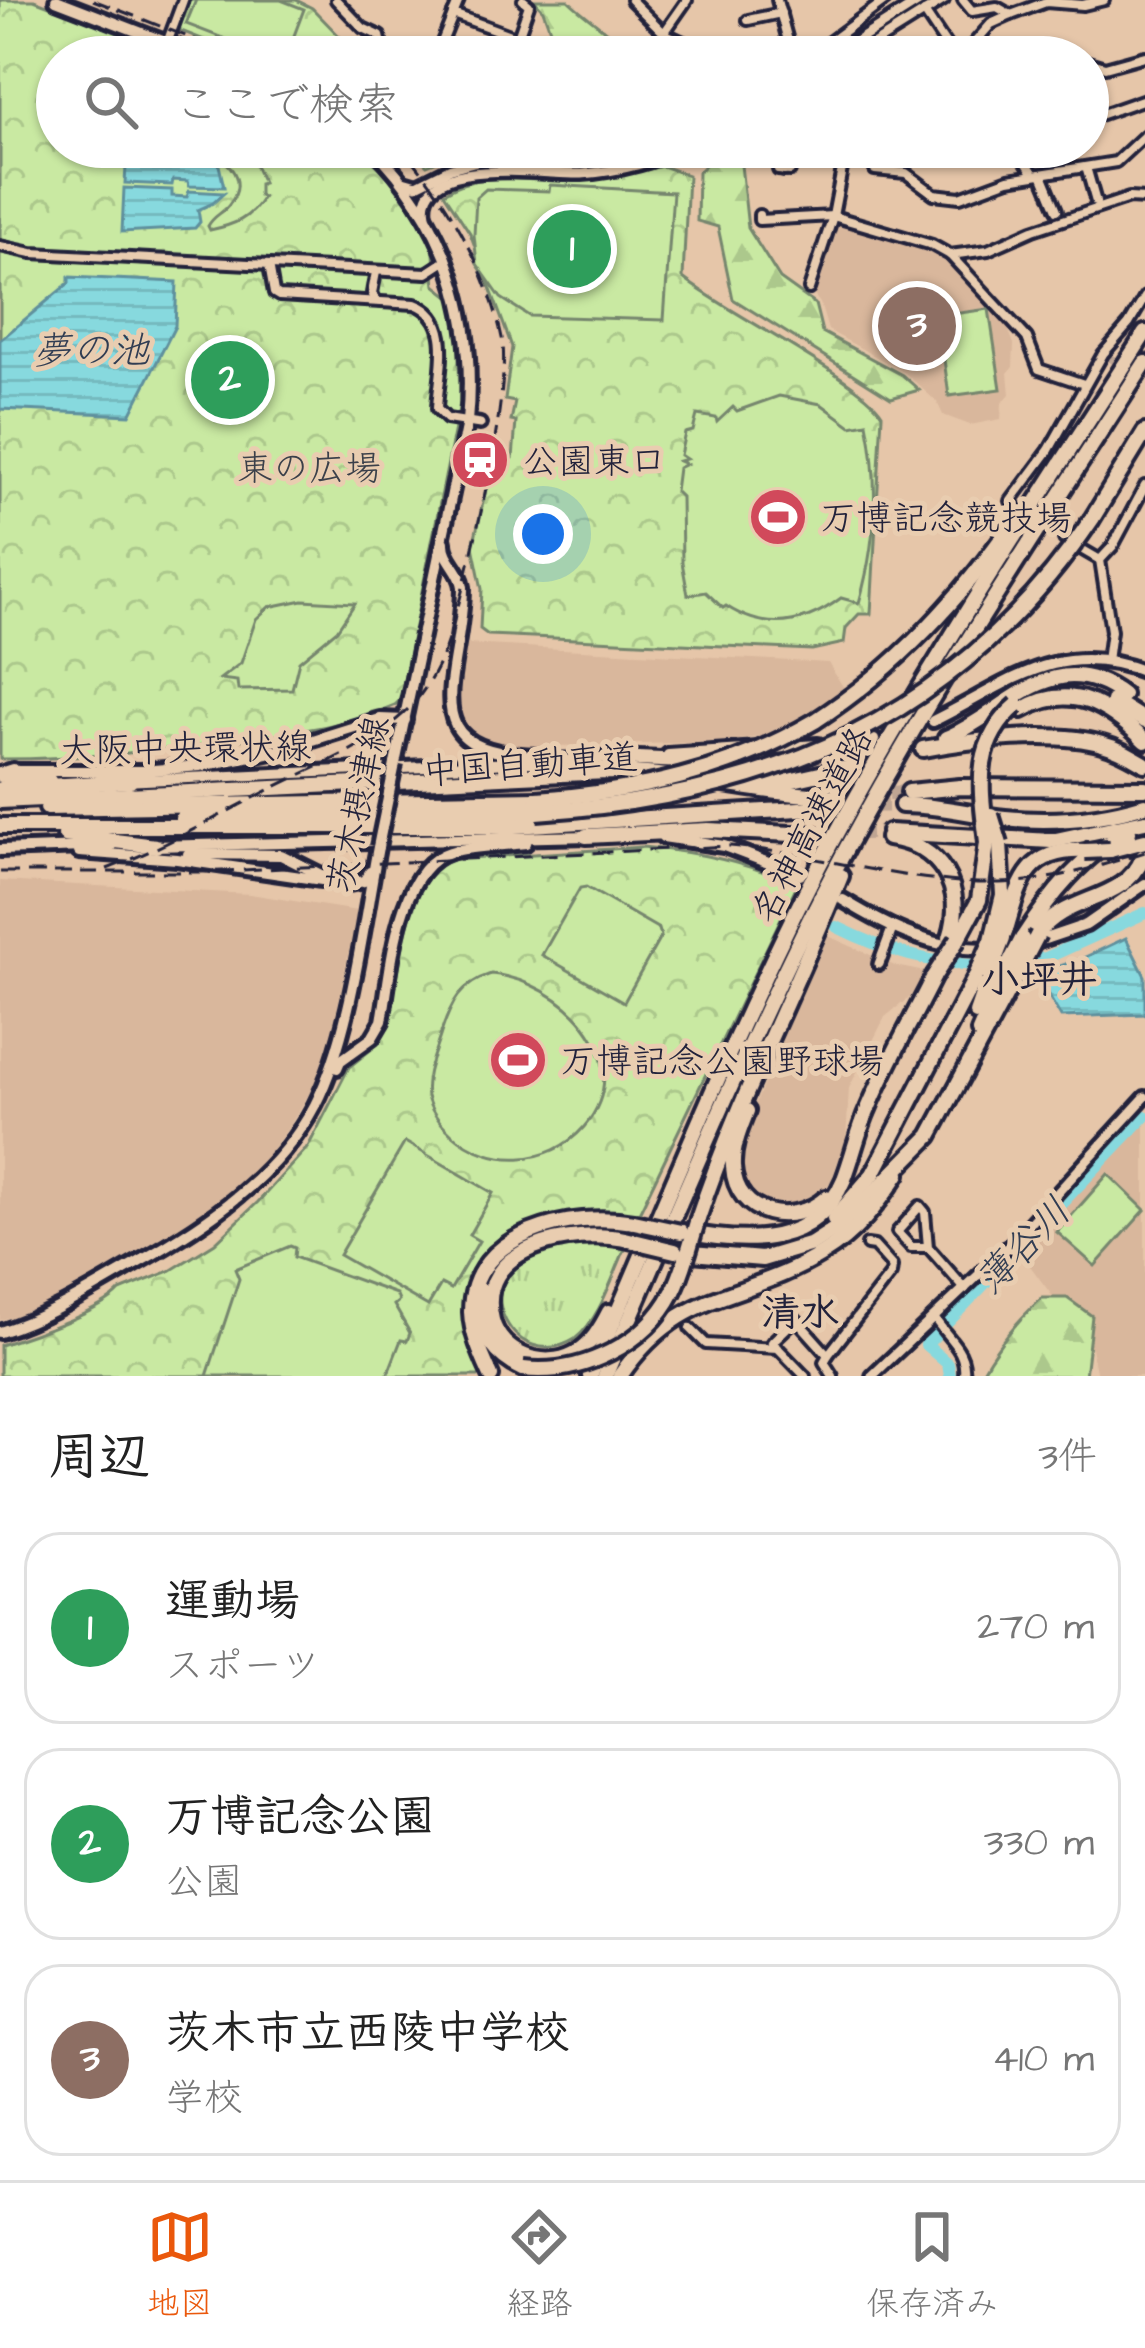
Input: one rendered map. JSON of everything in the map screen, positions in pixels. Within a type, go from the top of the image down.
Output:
[{"type":"highway","name":"中国自動車道","points":[[0,824],[537,805],[701,773],[755,753],[815,721],[897,659],[973,578],[1145,320]]},
{"type":"highway","name":"名神高速道路","points":[[590,1376],[790,923],[888,742],[1145,333]]},
{"type":"highway","name":"名神高速道路","points":[[605,1376],[768,1008],[865,815],[954,662],[1145,363]]},
{"type":"highway","name":"中国自動車道","points":[[0,805],[626,805],[704,790],[787,765],[866,728],[918,697],[977,652],[1039,588],[1092,519],[1145,433]]},
{"type":"highway","points":[[1123,695],[1088,677],[1056,678],[1026,689],[973,725],[923,748],[980,739],[1085,741],[1109,746],[1145,764]]},
{"type":"highway","points":[[497,1255],[532,1236],[566,1227],[599,1226],[753,1260],[802,1248],[843,1224],[934,1128],[971,1060],[996,975],[1004,895],[980,784],[982,756],[994,729],[1043,692],[1078,690],[1104,697],[1145,721]]},
{"type":"highway","points":[[1019,708],[1054,697],[1088,699],[1117,714],[1145,741]]},
{"type":"highway","points":[[616,758],[705,762],[784,782],[851,766]]},
{"type":"highway","points":[[0,805],[607,772],[655,773],[836,801],[514,826],[0,824]]},
{"type":"highway","points":[[0,789],[130,781]]},
{"type":"highway","points":[[1145,788],[960,787],[906,798],[1015,819],[1097,817],[1145,805]]},
{"type":"highway","points":[[855,1145],[829,1195],[806,1212],[786,1216],[767,1213],[747,1200],[733,1169],[736,1143],[865,815]]},
{"type":"highway","points":[[954,938],[956,907],[947,873],[922,847],[888,835],[1051,841],[1145,824]]},
{"type":"highway","points":[[678,1242],[727,1251],[766,1250],[808,1236],[839,1216],[873,1174],[996,975],[1064,882],[1116,838],[1145,824]]},
{"type":"highway","points":[[586,836],[707,830],[815,835]]},
{"type":"highway","points":[[0,836],[86,836],[155,845]]},
{"type":"highway","points":[[678,1242],[748,1241],[794,1232],[830,1204],[868,1109],[931,981],[979,900],[993,844]]},
{"type":"highway","points":[[971,1060],[977,1009],[996,975],[1059,913],[1126,883],[1144,849],[1053,853],[1026,873],[998,940]]},
{"type":"highway","points":[[566,1227],[515,1248],[494,1269],[484,1288],[481,1318],[486,1336],[500,1356],[523,1369],[542,1373],[573,1370],[631,1343],[672,1294],[739,1107],[783,1017]]},
{"type":"highway","points":[[630,1231],[555,1238],[509,1264],[498,1279],[491,1303],[492,1321],[506,1344],[531,1359],[550,1361],[575,1353],[597,1333],[711,1096]]},
{"type":"highway","points":[[620,1376],[646,1344],[683,1313],[792,1270],[840,1241],[873,1210],[915,1150]]},
{"type":"highway","points":[[491,1376],[475,1334],[472,1304],[480,1277],[497,1255],[558,1221],[589,1217],[630,1231]]},
{"type":"main road","points":[[56,0],[149,36]]},
{"type":"main road","points":[[866,36],[923,6]]},
{"type":"main road","name":"茨木摂津線","points":[[0,1332],[57,1310],[219,1212],[263,1174],[298,1133],[325,1085],[338,1042],[446,520],[474,423],[466,322],[448,259],[427,214],[391,168]]},
{"type":"main road","points":[[403,181],[417,185],[451,168]]},
{"type":"main road","points":[[427,214],[425,201],[430,192],[462,174],[493,170],[561,175],[617,168]]},
{"type":"main road","points":[[446,520],[444,551],[460,573],[463,587],[449,702],[455,727],[472,745],[498,755],[588,760]]},
{"type":"main road","points":[[933,722],[1035,668],[1065,660],[1107,661],[1145,672]]},
{"type":"main road","points":[[3,773],[200,766],[278,751],[380,719],[405,720]]},
{"type":"main road","name":"大阪中央環状線","points":[[3,773],[130,781],[353,774],[874,740]]},
{"type":"main road","points":[[0,850],[586,836],[710,843],[800,875]]},
{"type":"main road","points":[[325,1085],[332,1081],[340,1061],[362,1048],[382,1022],[407,899],[423,868],[449,852],[564,837]]},
{"type":"main road","points":[[155,845],[195,855],[280,855],[336,882]]},
{"type":"main road","points":[[16,849],[177,859],[336,882],[364,881],[375,864]]},
{"type":"main road","points":[[843,900],[892,928],[956,948],[1006,949],[1086,925],[1145,884]]},
{"type":"main road","points":[[880,960],[892,928]]},
{"type":"main road","points":[[872,1376],[965,1289],[1145,1097]]},
{"type":"street","points":[[170,36],[183,0]]},
{"type":"street","points":[[336,0],[363,28],[380,36]]},
{"type":"street","points":[[444,36],[459,0]]},
{"type":"street","points":[[519,36],[530,5],[523,0]]},
{"type":"street","points":[[631,0],[671,36]]},
{"type":"street","points":[[664,33],[687,0]]},
{"type":"street","points":[[777,0],[787,36]]},
{"type":"street","points":[[851,36],[886,0]]},
{"type":"street","points":[[883,36],[923,6],[944,0]]},
{"type":"street","points":[[963,0],[972,11],[997,7],[1011,15]]},
{"type":"street","points":[[979,36],[991,24],[1046,2],[1104,0]]},
{"type":"street","points":[[923,6],[944,36]]},
{"type":"street","points":[[748,20],[782,13]]},
{"type":"street","points":[[453,14],[513,36]]},
{"type":"street","points":[[1109,67],[1145,56]]},
{"type":"street","points":[[1109,112],[1145,99]]},
{"type":"street","points":[[1109,162],[1124,158],[1133,142],[1145,134]]},
{"type":"street","points":[[809,289],[833,216],[842,168]]},
{"type":"street","points":[[874,168],[906,172],[924,188],[945,197],[980,192],[1009,178],[1079,168]]},
{"type":"street","points":[[1033,168],[1057,211]]},
{"type":"street","points":[[1086,168],[1096,202]]},
{"type":"street","points":[[950,255],[988,250],[1129,198],[1145,199]]},
{"type":"street","points":[[758,214],[759,220],[833,216],[932,245],[950,255],[1027,338],[1039,369],[1084,384]]},
{"type":"street","points":[[0,246],[32,254],[427,273],[448,259]]},
{"type":"street","points":[[269,265],[274,293],[279,296],[415,304],[433,314],[440,328],[442,358],[437,409],[444,417],[474,423]]},
{"type":"street","points":[[376,301],[372,293],[377,271]]},
{"type":"street","points":[[1016,505],[1011,501],[1049,450],[1084,384],[1145,297]]},
{"type":"street","points":[[1100,560],[1113,546],[1145,486]]},
{"type":"street","points":[[1064,539],[1100,560]]},
{"type":"street","points":[[1100,560],[1111,631],[1107,661]]},
{"type":"street","points":[[928,1247],[911,1247],[897,1232],[920,1206],[925,1212],[928,1247],[965,1289]]},
{"type":"street","points":[[833,1376],[826,1359],[796,1319],[772,1342],[806,1376],[826,1359],[891,1274],[892,1266],[868,1245]]},
{"type":"street","points":[[935,1318],[960,1350],[964,1376]]},
{"type":"street","points":[[689,1328],[706,1344],[778,1348]]},
{"type":"shaded area","points":[[834,225],[942,254],[1005,321],[1014,344],[1013,367],[1008,373],[1010,394],[1002,403],[1001,419],[970,425],[943,415],[937,402],[905,373],[828,330],[813,294]]},
{"type":"shaded area","points":[[466,644],[828,663],[847,693],[778,734],[727,742],[508,747],[483,743],[466,730],[457,709]]},
{"type":"shaded area","points":[[0,881],[250,894],[357,911],[332,1036],[313,1087],[256,1170],[206,1210],[75,1290],[0,1320]]},
{"type":"shaded area","points":[[826,935],[895,966],[930,973],[915,993],[885,1017],[849,1088],[846,1140],[831,1181],[801,1208],[785,1211],[765,1206],[750,1195],[738,1168],[739,1152]]},
{"type":"shaded area","points":[[1145,1120],[1145,1376],[1097,1376],[1091,1348],[1022,1255]]},
{"type":"green space","name":"東の広場","points":[[0,0],[34,0],[128,36],[36,36],[36,168],[379,168],[421,219],[433,247],[435,285],[453,299],[460,403],[400,700],[395,705],[329,726],[228,742],[0,759]]},
{"type":"green space","points":[[187,0],[296,0],[312,8],[339,36],[194,36],[176,29]]},
{"type":"green space","points":[[196,0],[281,0],[304,9],[294,36],[217,36],[186,24]]},
{"type":"green space","points":[[534,0],[568,0],[612,36],[552,36]]},
{"type":"green space","points":[[231,168],[256,168],[263,183],[259,196],[263,197],[247,216],[210,230],[208,226],[235,194]]},
{"type":"green space","points":[[653,168],[688,175],[683,278],[821,364],[882,414],[871,614],[859,614],[846,628],[844,643],[812,650],[488,635],[480,629],[482,589],[473,546],[487,485],[513,458],[515,402],[505,400],[512,347],[470,233],[444,193],[491,179],[560,181]]},
{"type":"green space","points":[[702,168],[741,168],[748,228],[780,279],[815,304],[822,332],[902,375],[919,390],[891,398],[733,299],[718,227],[697,221],[698,172]]},
{"type":"green space","points":[[550,185],[673,192],[664,320],[529,316],[501,298],[477,264],[476,198],[486,189],[549,191]]},
{"type":"green space","points":[[989,309],[1001,389],[949,396],[938,316]]},
{"type":"green space","name":"万博記念競技場","points":[[779,396],[821,404],[851,426],[867,423],[874,514],[859,603],[841,598],[799,620],[770,622],[723,608],[706,592],[688,595],[682,562],[681,497],[675,491],[678,468],[686,464],[679,461],[686,459],[680,455],[685,433],[693,431],[697,415],[717,422],[733,407],[737,411]]},
{"type":"green space","points":[[303,600],[355,603],[337,630],[299,661],[292,689],[238,690],[237,681],[220,679],[241,663],[256,619],[269,607]]},
{"type":"green space","points":[[642,847],[721,859],[797,885],[638,1215],[591,1212],[543,1220],[506,1241],[477,1272],[464,1311],[466,1338],[482,1376],[0,1376],[0,1345],[82,1315],[215,1243],[308,1147],[349,1067],[378,1044],[388,1025],[414,903],[435,869],[454,859]]},
{"type":"green space","points":[[586,887],[659,929],[661,936],[624,1002],[542,955],[580,888]]},
{"type":"green space","name":"万博記念公園野球場","points":[[491,974],[543,991],[566,1007],[586,1027],[599,1050],[604,1075],[600,1101],[570,1140],[537,1156],[501,1157],[467,1145],[440,1122],[427,1096],[431,1064],[453,1004],[464,989]]},
{"type":"green space","points":[[405,1142],[493,1193],[469,1235],[479,1241],[451,1289],[441,1284],[428,1306],[339,1255]]},
{"type":"green space","points":[[1108,1174],[1145,1210],[1095,1266],[1057,1232]]},
{"type":"green space","points":[[589,1240],[625,1249],[584,1331],[553,1347],[533,1345],[517,1336],[500,1302],[502,1283],[513,1266],[533,1252]]},
{"type":"green space","points":[[295,1248],[294,1257],[396,1294],[399,1301],[394,1305],[410,1333],[407,1341],[401,1340],[387,1376],[207,1376],[239,1279],[235,1269]]},
{"type":"green space","points":[[1042,1298],[1067,1298],[1092,1316],[1085,1376],[980,1376],[1008,1334]]},
{"type":"water","points":[[126,168],[220,168],[224,187],[189,186],[188,181],[173,180],[172,185],[125,183]]},
{"type":"water","points":[[124,188],[172,190],[172,196],[187,197],[189,191],[224,193],[198,210],[200,222],[195,228],[122,232]]},
{"type":"water","name":"夢の池","points":[[69,277],[177,282],[175,326],[130,415],[0,409],[0,340],[69,283]]},
{"type":"water","points":[[1126,938],[1145,976],[1145,1014],[1061,1017],[1036,974]]},
{"type":"waterway","points":[[1018,963],[1046,958],[1145,913]]},
{"type":"waterway","points":[[837,927],[909,955],[985,965]]},
{"type":"waterway","name":"薄谷川","points":[[950,1376],[948,1364],[926,1345],[1145,1116]]},
{"type":"tunnel","points":[[1109,357],[1145,380]]},
{"type":"tunnel","points":[[1015,505],[1064,539]]},
{"type":"tunnel","points":[[874,740],[933,721]]},
{"type":"tunnel","points":[[851,767],[924,746]]},
{"type":"tunnel","points":[[868,794],[909,792]]},
{"type":"tunnel","points":[[832,807],[902,805]]},
{"type":"tunnel","points":[[815,835],[889,832]]},
{"type":"railway","points":[[93,0],[186,36]]},
{"type":"railway","points":[[107,869],[364,743],[412,705],[441,659],[473,548],[493,449],[502,338],[487,287],[464,236],[419,168]]},
{"type":"railway","points":[[0,872],[202,872],[730,846],[932,879],[999,883],[1055,877],[1145,852]]},
{"type":"place","name":"運動場","points":[[572,249]]},
{"type":"place","name":"茨木市立西陵中学校","points":[[917,326]]},
{"type":"place","name":"万博記念公園","points":[[230,380]]},
{"type":"place","name":"公園東口","points":[[480,460]]},
{"type":"place","name":"万博記念競技場","points":[[778,517]]},
{"type":"place","name":"万博記念公園野球場","points":[[518,1060]]},
{"type":"district","name":"小坪井","points":[[1039,978]]},
{"type":"district","name":"清水","points":[[800,1311]]}]
